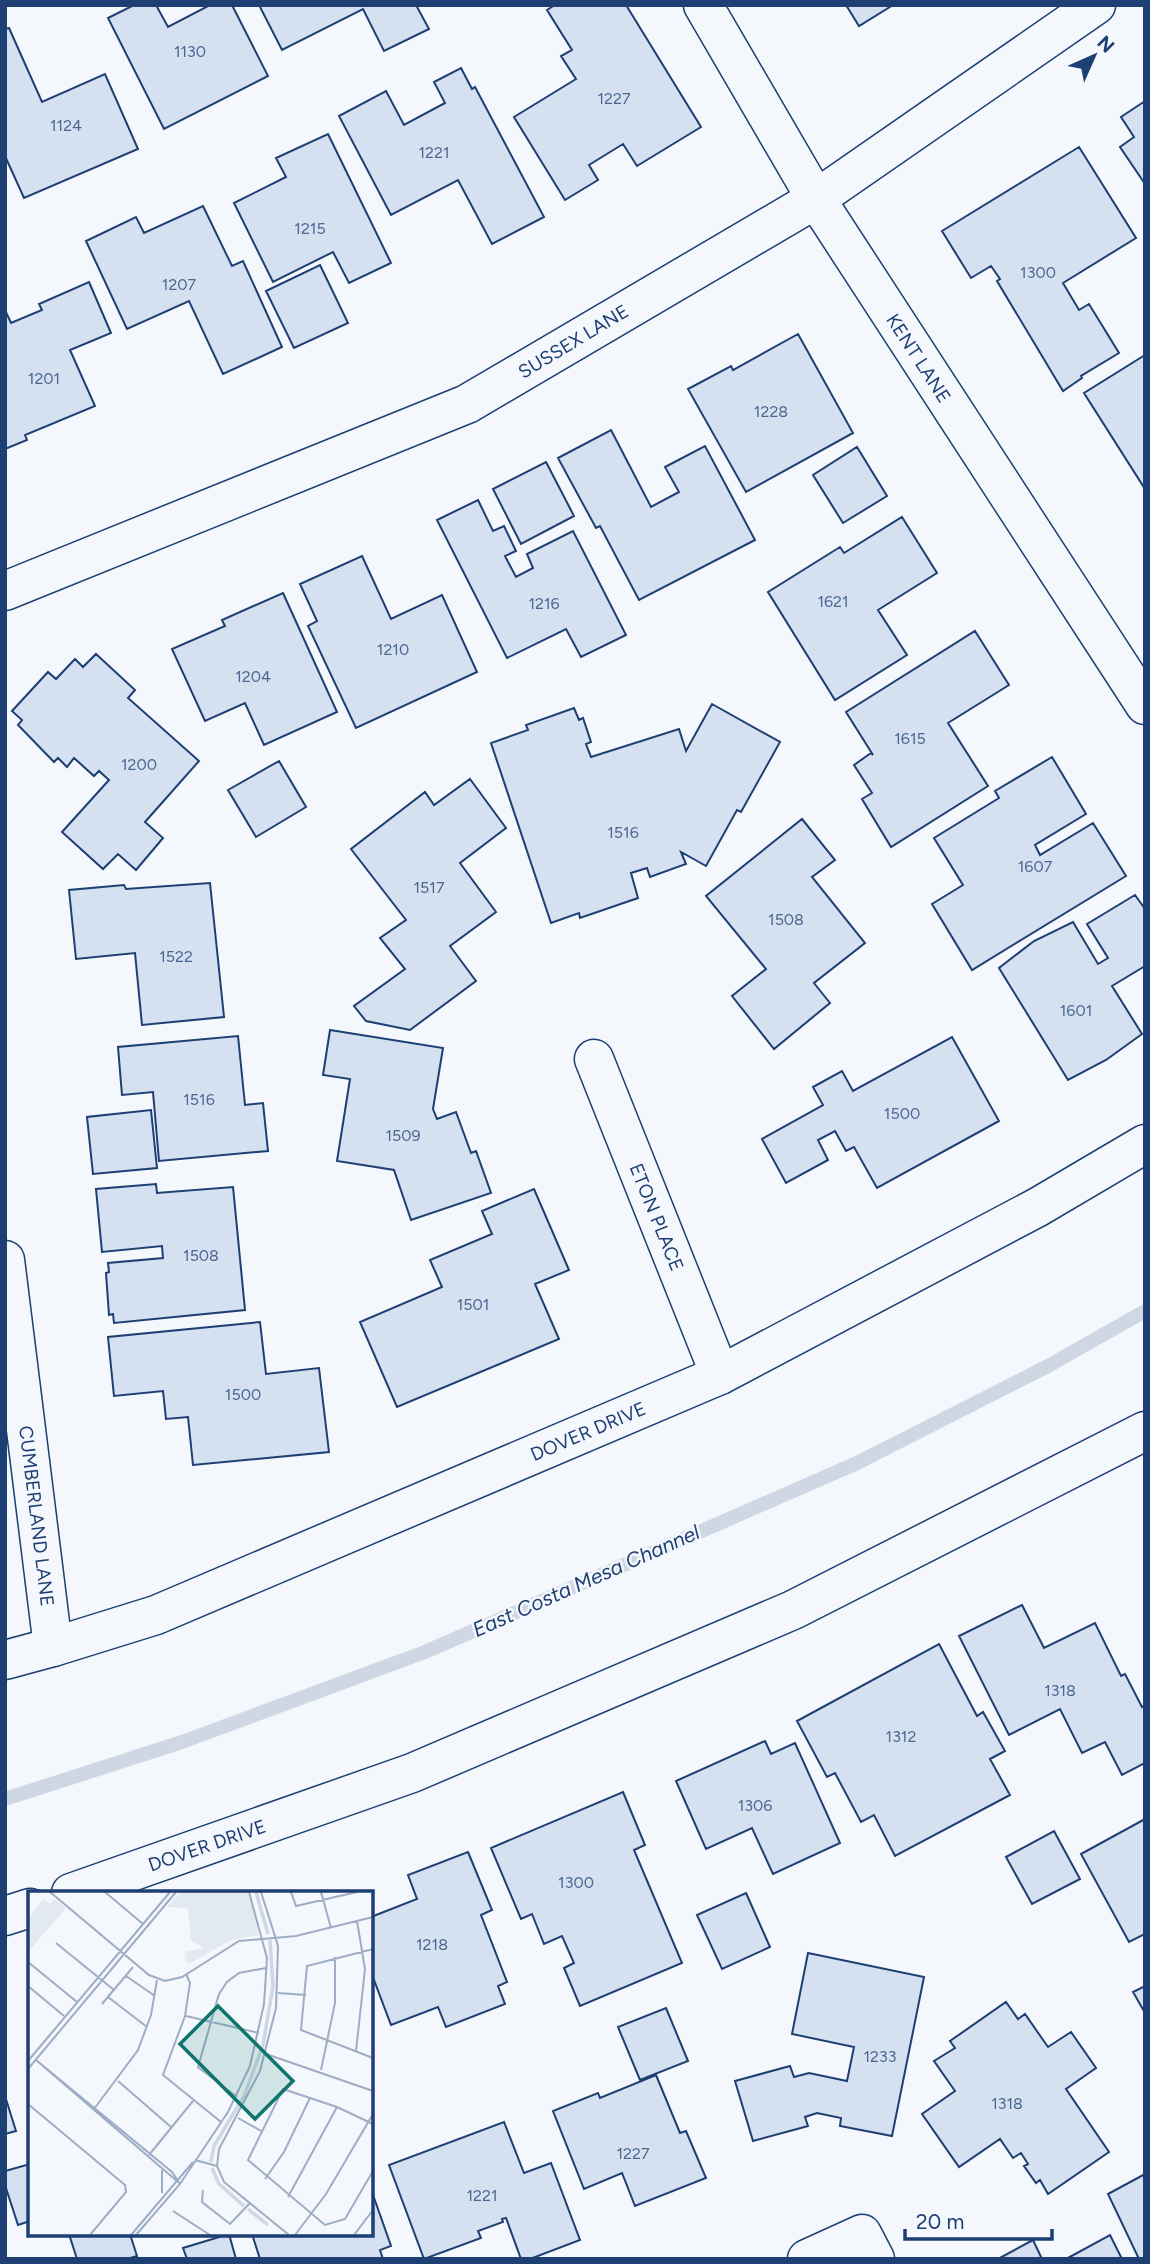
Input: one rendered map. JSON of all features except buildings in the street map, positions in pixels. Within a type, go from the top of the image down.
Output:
[{"type":"street","name":"KENT LANE","points":[[703,5],[816,198],[1145,705]]},
{"type":"street","name":"SUSSEX LANE","points":[[5,591],[467,404],[816,198],[1096,5]]},
{"type":"street","name":"ETON PLACE","points":[[594,1059],[720,1375]]},
{"type":"street","name":"DOVER DRIVE","points":[[5,1660],[156,1615],[720,1375],[1038,1207],[1145,1144]]},
{"type":"street","name":"CUMBERLAND LANE","points":[[5,1260],[53,1647]]},
{"type":"street","name":"DOVER DRIVE","points":[[77,1891],[412,1773],[793,1610],[1141,1443]]},
{"type":"street","points":[[5,1916],[28,1909]]},
{"type":"street","points":[[807,2259],[868,2247]]},
{"type":"waterway","name":"East Costa Mesa Channel","points":[[5,1799],[182,1742],[425,1652],[857,1463],[1048,1366],[1145,1311]]}]
